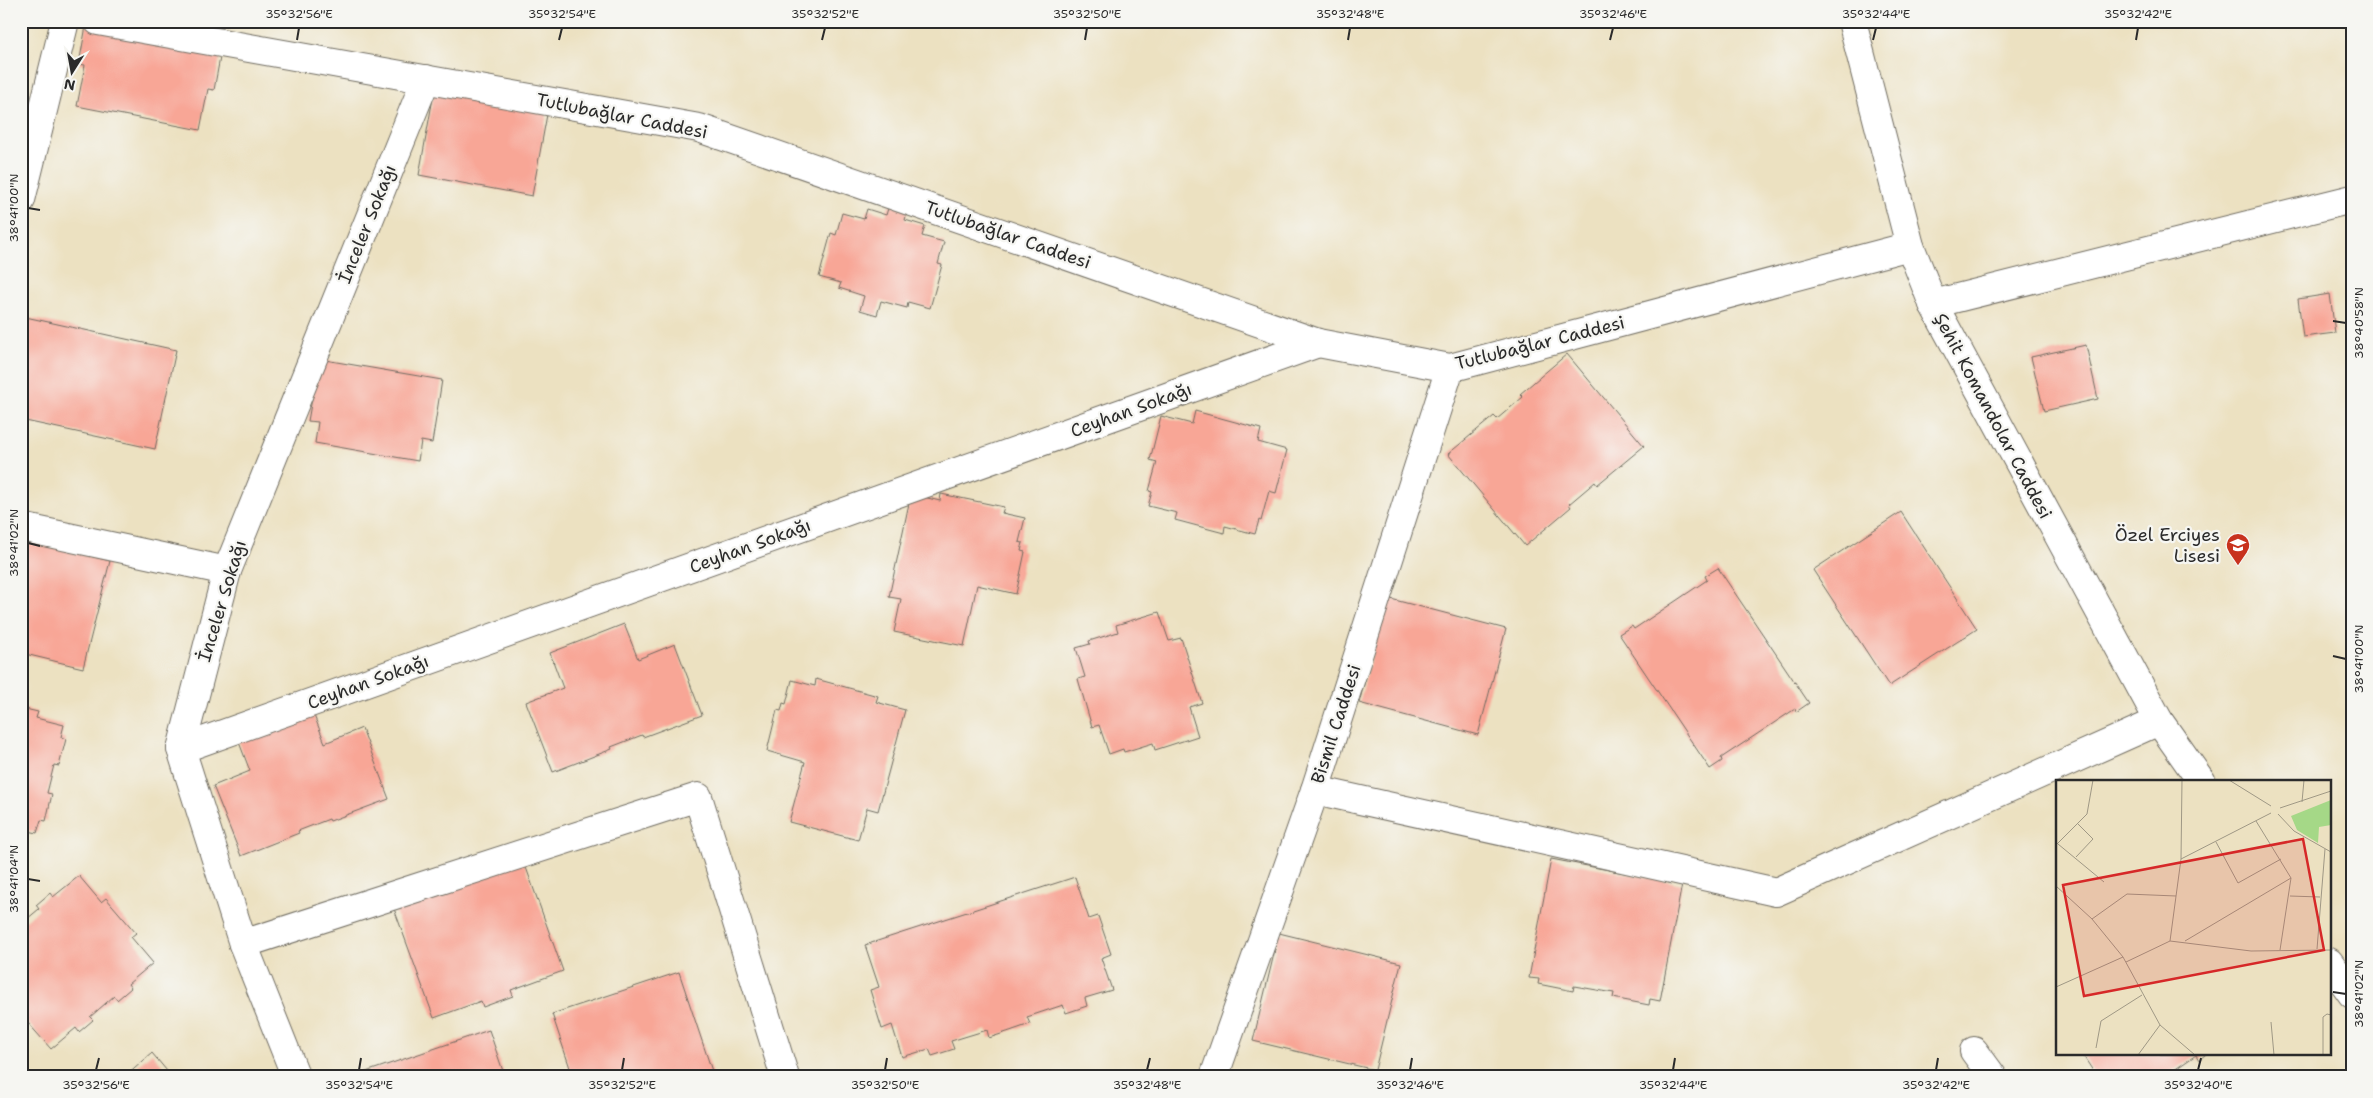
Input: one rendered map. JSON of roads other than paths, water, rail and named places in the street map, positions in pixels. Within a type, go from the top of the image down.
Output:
[{"type":"street","points":[[21,200],[65,21]]},
{"type":"street","name":"Tutlubağlar Caddesi","points":[[98,21],[698,128],[1318,343],[1450,368],[1910,246]]},
{"type":"street","name":"Şehit Komandolar Caddesi","points":[[1852,21],[1910,246],[1933,304],[2159,721],[2201,780]]},
{"type":"street","name":"İnceler Sokağı","points":[[181,749],[227,571],[426,79]]},
{"type":"street","points":[[1933,304],[2352,199]]},
{"type":"street","name":"Ceyhan Sokağı","points":[[181,749],[1318,343]]},
{"type":"street","name":"Bismil Caddesi","points":[[1214,1077],[1315,790],[1450,368]]},
{"type":"street","points":[[21,527],[227,571]]},
{"type":"street","points":[[1315,790],[1776,892],[2159,721]]},
{"type":"street","points":[[181,749],[243,944],[296,1077]]},
{"type":"street","points":[[243,944],[698,797],[785,1077]]},
{"type":"street","points":[[2330,963],[2352,994]]},
{"type":"street","points":[[1974,1052],[1993,1077]]},
{"type":"place","name":"Özel Erciyes Lisesi","points":[[2238,566]]}]
